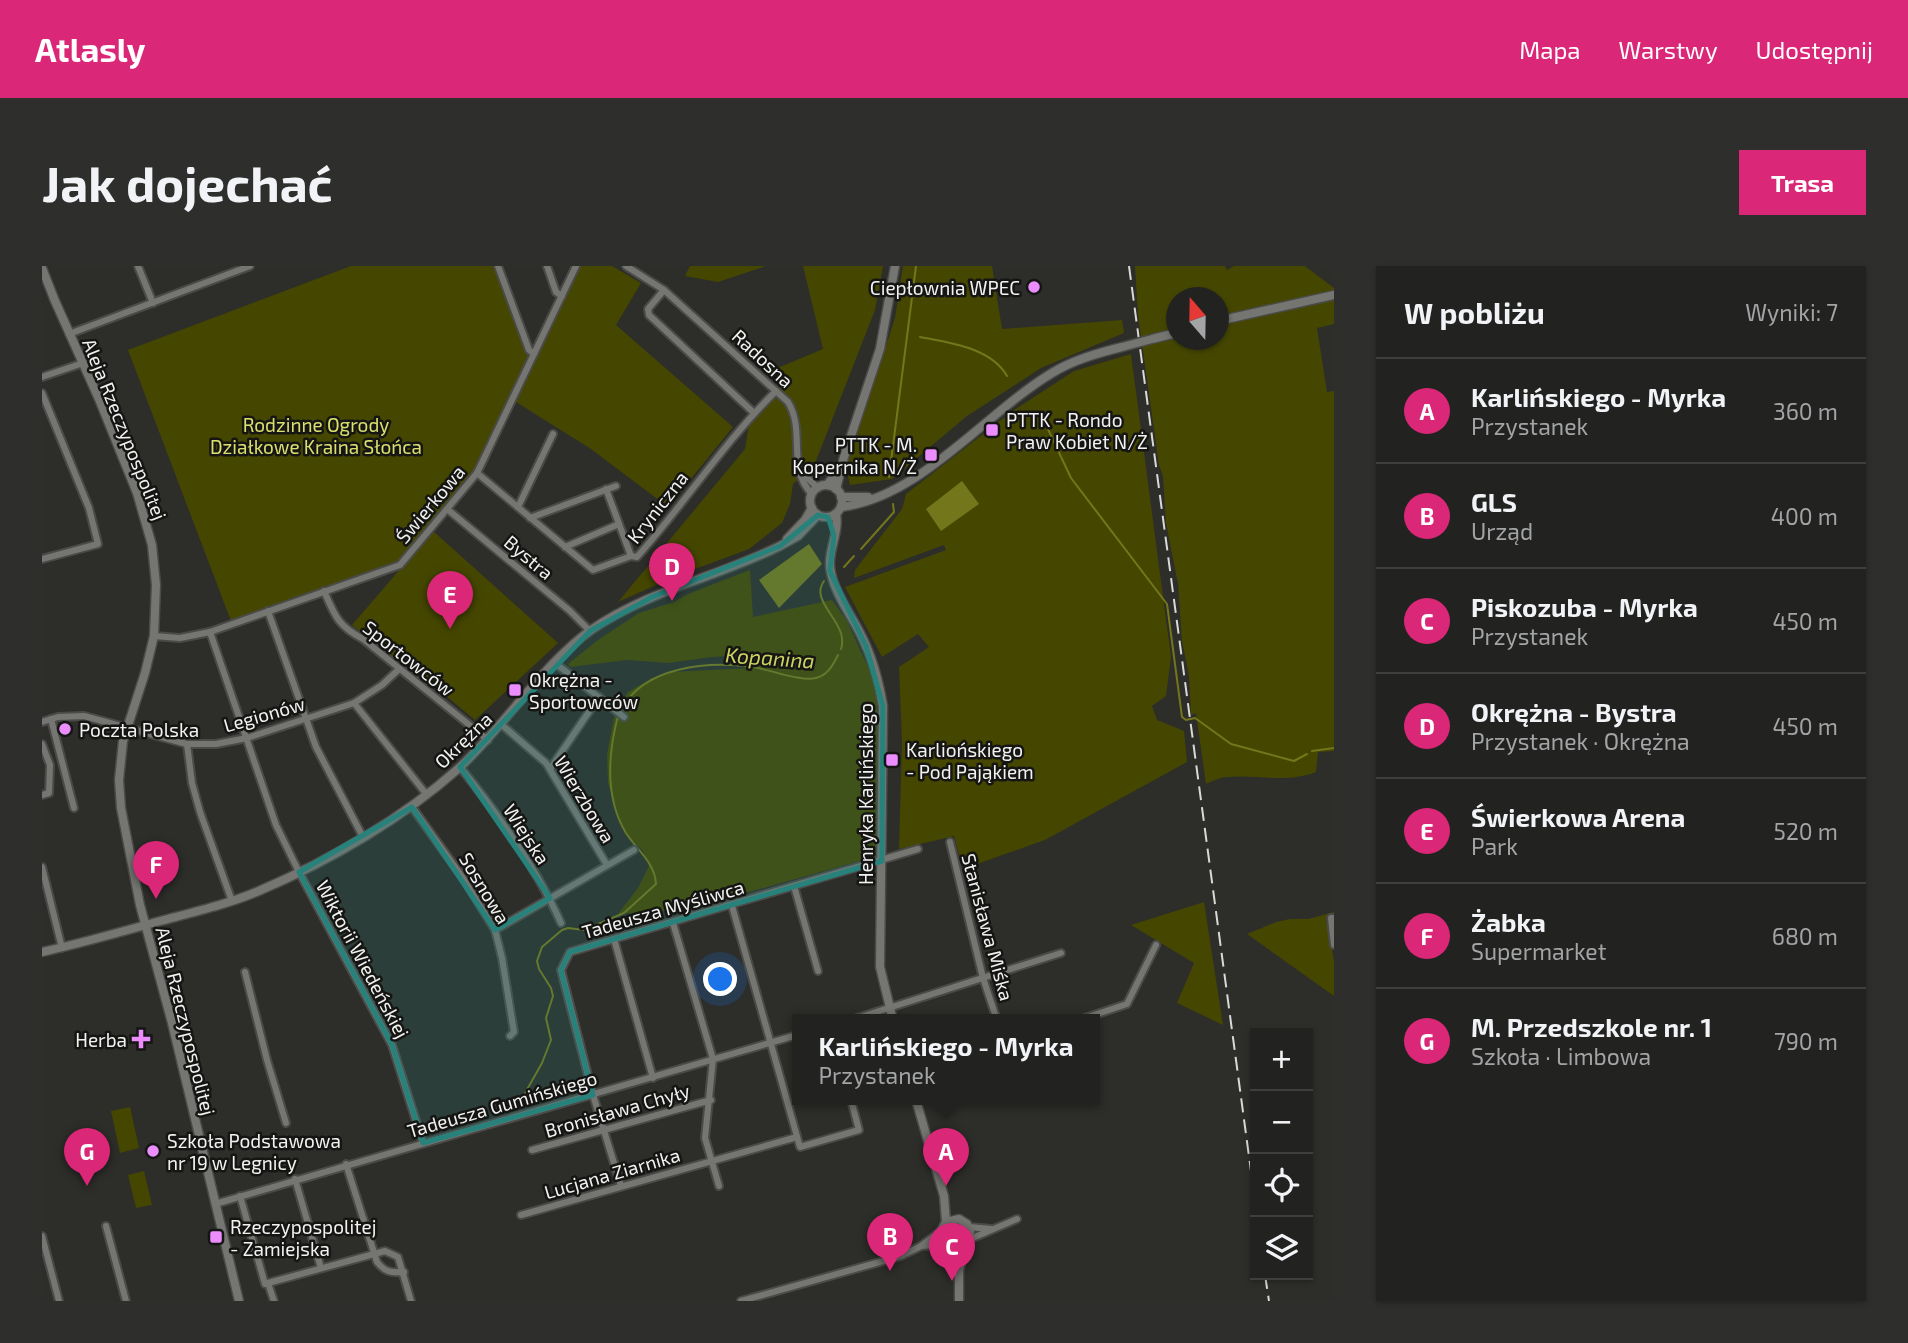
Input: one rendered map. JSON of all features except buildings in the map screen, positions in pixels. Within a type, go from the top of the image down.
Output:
[{"type":"street","points":[[138,266],[153,303]]},
{"type":"street","points":[[69,334],[250,266]]},
{"type":"street","points":[[498,266],[529,350],[534,354]]},
{"type":"street","points":[[547,266],[556,292],[562,296]]},
{"type":"street","name":"Świerkowa","points":[[154,636],[180,638],[210,632],[400,565],[477,473],[576,266]]},
{"type":"street","name":"Radosna","points":[[626,266],[664,290],[791,407],[795,421],[799,470],[823,489]]},
{"type":"street","points":[[823,489],[841,467],[880,349],[895,266]]},
{"type":"street","name":"Aleja Rzeczypospolitej","points":[[42,268],[133,484],[149,532],[156,585],[154,636],[145,673],[126,727],[120,756],[121,807],[129,854],[239,1301]]},
{"type":"street","points":[[664,290],[649,309],[649,315],[754,413]]},
{"type":"street","points":[[1229,319],[1333,295]]},
{"type":"street","points":[[829,510],[885,494],[908,483],[1054,371],[1093,355],[1166,336]]},
{"type":"street","points":[[42,377],[83,363]]},
{"type":"street","name":"Kryniczna","points":[[477,473],[593,570],[631,556],[637,557],[663,528],[706,469],[776,391]]},
{"type":"street","points":[[42,393],[83,490],[98,544],[42,559]]},
{"type":"street","points":[[518,507],[553,434]]},
{"type":"street","points":[[530,518],[616,486]]},
{"type":"street","points":[[606,489],[631,556]]},
{"type":"street","points":[[823,489],[829,510]]},
{"type":"street","points":[[823,489],[829,510]]},
{"type":"street","name":"Bystra","points":[[447,509],[590,631]]},
{"type":"street","name":"Henryka Karlińskiego","points":[[829,510],[834,536],[830,570],[839,596],[866,646],[876,673],[883,706],[880,967],[892,1014]]},
{"type":"street","name":"Okrężna","points":[[42,952],[232,901],[299,872],[363,837],[412,807],[460,767],[502,725],[555,663],[590,631],[652,597],[780,546],[798,536],[829,510]]},
{"type":"street","points":[[565,547],[619,524]]},
{"type":"street","name":"Sportowców","points":[[324,591],[340,624],[363,639],[398,670],[488,740]]},
{"type":"street","points":[[268,611],[305,719],[330,776],[363,837]]},
{"type":"street","name":"Wiktorii Wiedeńskiej","points":[[210,632],[276,825],[392,1045],[423,1143]]},
{"type":"street","points":[[555,663],[624,717]]},
{"type":"street","name":"Legionów","points":[[42,722],[84,716],[187,744],[216,744],[247,738],[354,703],[382,685],[398,670]]},
{"type":"street","points":[[550,769],[599,697]]},
{"type":"street","points":[[354,703],[427,795]]},
{"type":"street","points":[[51,719],[74,808]]},
{"type":"street","name":"Wierzbowa","points":[[502,725],[535,752],[550,769],[607,865]]},
{"type":"street","points":[[42,744],[50,765],[49,793],[42,795]]},
{"type":"street","points":[[187,744],[192,783],[200,812],[232,901]]},
{"type":"street","name":"Wiejska","points":[[460,767],[517,846],[550,898],[561,923]]},
{"type":"street","name":"Sosnowa","points":[[412,807],[463,878],[495,930],[514,1032],[510,1036]]},
{"type":"street","name":"Stanisława Miśka","points":[[950,842],[994,1014]]},
{"type":"street","name":"Tadeusza Myśliwca","points":[[621,1186],[593,1095],[561,970],[570,952],[918,849]]},
{"type":"street","points":[[495,930],[634,850]]},
{"type":"street","points":[[42,867],[62,948]]},
{"type":"street","points":[[794,886],[818,971]]},
{"type":"street","points":[[732,906],[800,1147],[859,1130],[852,1105]]},
{"type":"street","points":[[1332,918],[1334,945]]},
{"type":"street","points":[[673,923],[713,1059],[711,1100],[705,1130],[719,1185]]},
{"type":"street","points":[[614,939],[653,1078]]},
{"type":"street","points":[[1097,1014],[1127,1004],[1156,946]]},
{"type":"street","points":[[870,1014],[1061,953]]},
{"type":"street","points":[[245,972],[254,1003],[254,1014],[286,1123]]},
{"type":"street","name":"Tadeusza Gumińskiego","points":[[215,1204],[792,1036]]},
{"type":"street","name":"Bronisława Chyły","points":[[532,1150],[711,1100]]},
{"type":"street","points":[[741,1301],[901,1256],[921,1246],[941,1231],[946,1222],[944,1196],[917,1105]]},
{"type":"street","name":"Lucjana Ziarnika","points":[[521,1215],[797,1137]]},
{"type":"street","points":[[346,1164],[374,1254],[382,1268],[390,1273],[404,1272]]},
{"type":"street","points":[[295,1179],[321,1268]]},
{"type":"street","points":[[240,1196],[265,1284],[386,1251],[398,1257],[411,1301]]},
{"type":"street","points":[[944,1196],[958,1219],[968,1227],[990,1229]]},
{"type":"street","points":[[946,1222],[958,1219]]},
{"type":"street","points":[[921,1246],[958,1247],[990,1229],[1017,1219]]},
{"type":"street","points":[[106,1226],[126,1301]]},
{"type":"street","points":[[959,1301],[959,1269],[967,1242],[968,1227]]},
{"type":"street","points":[[941,1231],[959,1269]]},
{"type":"street","points":[[42,1236],[59,1301]]},
{"type":"street","points":[[268,1283],[274,1301]]},
{"type":"highlighted area","points":[[818,515],[828,517],[834,536],[830,571],[866,646],[883,706],[882,861],[570,952],[561,970],[593,1095],[423,1143],[392,1045],[299,872],[412,807],[495,930],[550,898],[460,767],[590,631],[652,597],[780,546]]},
{"type":"green space","name":"Rodzinne Ogrody Działkowe Kraina Słońca","points":[[351,266],[496,266],[530,358],[473,473],[398,563],[231,621],[128,350]]},
{"type":"green space","points":[[579,266],[612,266],[641,283],[616,325],[733,427],[668,507],[591,449],[516,402]]},
{"type":"green space","points":[[690,266],[766,266],[718,282],[685,276]]},
{"type":"green space","points":[[803,266],[883,266],[875,310],[814,466],[793,484],[790,504],[782,523],[749,549],[674,577],[618,602],[745,449],[749,424],[783,384],[768,372],[823,349]]},
{"type":"green space","points":[[903,266],[992,266],[1002,329],[1122,320],[1124,333],[1041,368],[967,416],[892,479],[850,485],[846,468],[895,318]]},
{"type":"green space","points":[[1135,266],[1225,266],[1227,270],[1234,266],[1305,266],[1334,288],[1334,324],[1317,328],[1327,392],[1334,391],[1334,751],[1318,752],[1316,772],[1282,778],[1224,777],[1206,784],[1196,713],[1191,715],[1178,584],[1166,523],[1163,476],[1159,465],[1138,315]]},
{"type":"green space","points":[[1131,354],[1171,657],[1166,696],[1152,706],[1157,720],[1184,731],[1187,762],[1045,840],[963,869],[954,836],[899,849],[902,742],[899,667],[929,647],[918,634],[882,657],[845,587],[946,550],[944,545],[854,578],[855,570],[902,509],[906,494],[1014,410],[1074,371]]},
{"type":"green space","points":[[433,531],[558,643],[475,720],[398,656],[395,659],[352,625]]},
{"type":"green space","points":[[750,570],[753,617],[832,600],[847,621],[878,689],[877,856],[689,909],[618,914],[638,888],[649,866],[643,851],[624,832],[608,783],[607,754],[615,713],[628,692],[652,678],[671,672],[750,668],[752,655],[668,663],[627,660],[570,667],[568,664],[639,613],[674,602]]},
{"type":"green space","points":[[1204,902],[1223,1025],[1177,1003],[1194,963],[1131,925]]},
{"type":"green space","points":[[1334,912],[1334,916],[1326,919],[1334,961],[1334,996],[1247,934],[1276,922],[1308,919]]},
{"type":"green space","points":[[130,1107],[139,1148],[120,1153],[111,1111]]},
{"type":"green space","points":[[144,1171],[152,1205],[136,1208],[128,1175]]},
{"type":"shaded area","points":[[962,481],[979,504],[941,531],[926,509]]},
{"type":"shaded area","points":[[809,544],[822,564],[779,608],[759,580]]},
{"type":"waterway","name":"Kopanina","points":[[889,477],[916,266]]},
{"type":"waterway","points":[[920,337],[981,353],[991,359],[1007,376]]},
{"type":"waterway","points":[[1046,425],[1071,478],[1167,604],[1182,717],[1186,720],[1195,718],[1231,744],[1294,761],[1307,754]]},
{"type":"waterway","name":"Kopanina","points":[[861,549],[894,512],[893,504]]},
{"type":"waterway","name":"Kopanina","points":[[844,567],[854,556]]},
{"type":"waterway","name":"Kopanina","points":[[824,581],[821,597],[840,630],[841,649]]},
{"type":"waterway","name":"Kopanina","points":[[621,710],[631,695],[645,684],[661,675],[679,670],[697,666],[735,665],[809,679],[820,677],[827,672],[838,655]]},
{"type":"waterway","name":"Kopanina","points":[[520,1102],[542,1063],[551,1040],[546,1018],[553,996],[537,961],[542,947],[562,930],[584,930],[624,913],[656,884],[652,870],[626,833],[614,805],[610,776],[612,745],[618,716]]},
{"type":"waterway","points":[[1312,751],[1334,748]]},
{"type":"railway","points":[[1129,266],[1250,1164]]},
{"type":"railway","points":[[1266,1280],[1269,1301]]},
{"type":"place","name":"Ciepłownia WPEC","points":[[1034,287]]},
{"type":"place","name":"PTTK - Rondo Praw Kobiet N/Ż","points":[[992,430]]},
{"type":"place","name":"PTTK - M. Kopernika N/Ż","points":[[931,455]]},
{"type":"place","name":"Okrężna - Bystra","points":[[672,601]]},
{"type":"place","name":"Świerkowa Arena","points":[[450,629]]},
{"type":"place","name":"Okrężna - Sportowców","points":[[515,690]]},
{"type":"place","name":"Poczta Polska","points":[[65,729]]},
{"type":"place","name":"Karliońskiego - Pod Pająkiem","points":[[892,760]]},
{"type":"place","name":"Żabka","points":[[156,899]]},
{"type":"place","name":"Herba","points":[[141,1039]]},
{"type":"place","name":"Szkoła Podstawowa nr 19 w Legnicy","points":[[153,1151]]},
{"type":"place","name":"M. Przedszkole nr. 1","points":[[87,1186]]},
{"type":"place","name":"Karlińskiego - Myrka","points":[[946,1186]]},
{"type":"place","name":"Rzeczypospolitej - Zamiejska","points":[[216,1237]]},
{"type":"place","name":"GLS","points":[[890,1271]]},
{"type":"place","name":"Piskozuba - Myrka","points":[[952,1281]]}]
